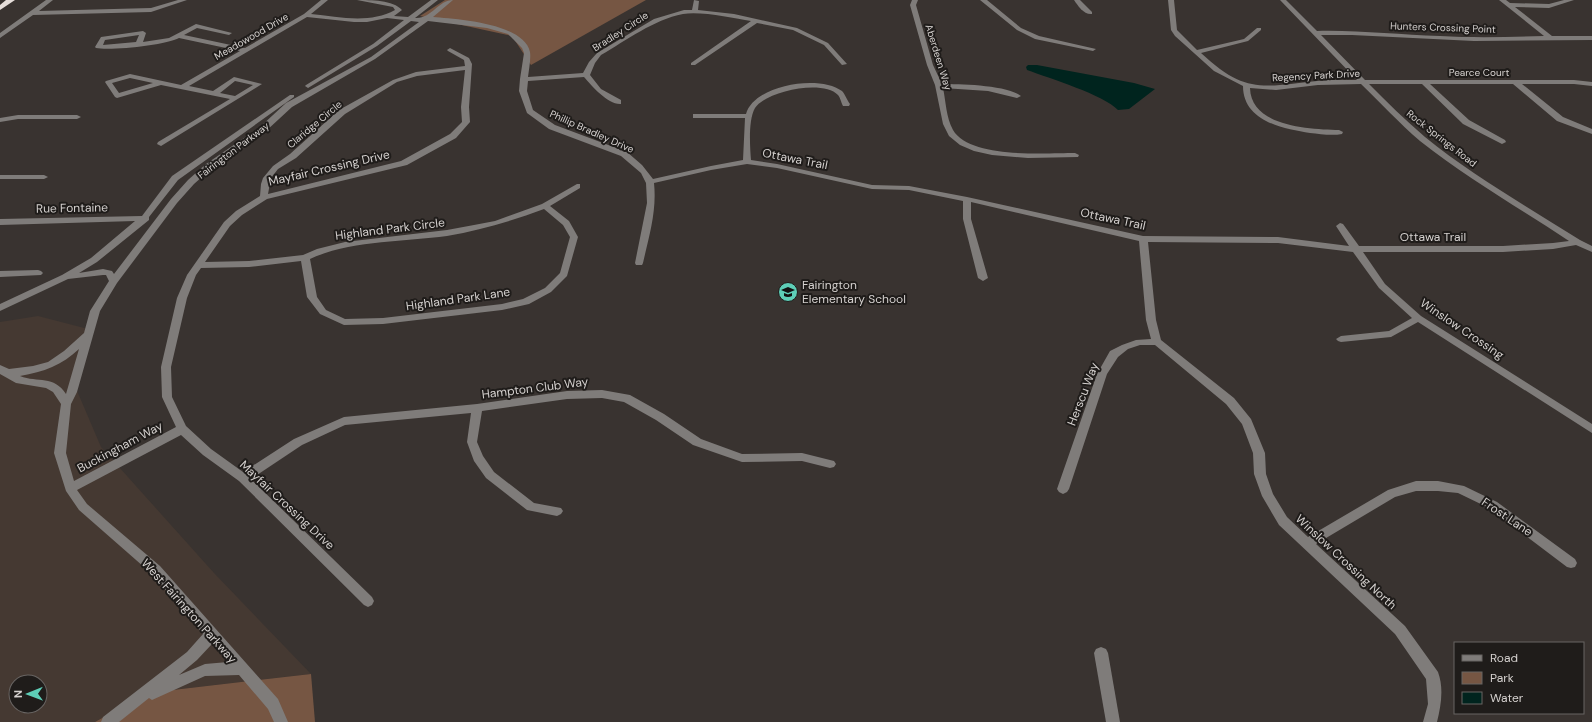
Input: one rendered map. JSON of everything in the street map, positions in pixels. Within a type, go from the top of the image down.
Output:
[{"type":"highway","points":[[0,8],[11,0]]},
{"type":"street","points":[[0,36],[50,0]]},
{"type":"street","points":[[31,14],[151,10],[184,0]]},
{"type":"street","name":"Meadowood Drive","points":[[184,86],[306,16],[325,0]]},
{"type":"street","points":[[360,0],[395,6],[399,10],[426,14],[427,19]]},
{"type":"street","name":"Fairington Parkway","points":[[0,308],[65,277],[117,243],[144,218],[175,178],[280,104],[375,45],[407,19],[435,0]]},
{"type":"street","name":"Fairington Parkway","points":[[66,404],[72,392],[95,311],[114,281],[161,217],[191,182],[209,166],[262,129],[289,105],[373,58],[427,19],[450,0]]},
{"type":"street","name":"Aberdeen Way","points":[[915,0],[913,5],[939,86],[944,113],[951,133],[966,145],[984,151],[1008,154],[1075,155]]},
{"type":"street","points":[[982,0],[1019,29],[1037,38],[1094,49]]},
{"type":"street","points":[[1077,0],[1080,5],[1090,13]]},
{"type":"street","name":"Regency Park Drive","points":[[1171,0],[1174,30],[1177,35],[1219,73],[1246,85],[1280,89],[1327,82],[1365,82]]},
{"type":"street","name":"Rock Springs Road","points":[[1283,0],[1401,120],[1466,171],[1577,242],[1592,249]]},
{"type":"street","points":[[1502,0],[1549,37]]},
{"type":"street","points":[[1508,5],[1549,6],[1570,0]]},
{"type":"street","points":[[695,12],[696,1]]},
{"type":"street","points":[[38,9],[97,13]]},
{"type":"street","points":[[390,17],[399,10]]},
{"type":"street","name":"Bradley Circle","points":[[586,75],[592,62],[599,54],[636,31],[668,16],[695,12],[734,16],[754,22],[773,23],[813,37],[826,44],[844,64]]},
{"type":"street","name":"Phillip Bradley Drive","points":[[306,16],[362,20],[390,17],[427,19],[488,26],[510,33],[525,47],[527,53],[523,79],[523,91],[530,111],[552,127],[624,154],[633,160],[650,182]]},
{"type":"street","points":[[693,64],[754,22]]},
{"type":"street","points":[[139,44],[143,33],[103,38],[98,47],[139,44],[171,40],[196,26],[229,33],[211,43]]},
{"type":"street","points":[[1196,52],[1246,40],[1259,29]]},
{"type":"street","name":"Hunters Crossing Point","points":[[1316,33],[1365,33],[1458,39],[1549,37],[1592,38]]},
{"type":"street","points":[[178,36],[246,50]]},
{"type":"street","points":[[450,50],[467,59],[469,64],[467,68]]},
{"type":"street","name":"Mayfair Crossing Drive","points":[[368,601],[243,478],[207,452],[182,429],[167,397],[166,367],[182,298],[192,275],[227,224],[238,213],[264,198],[404,164],[453,136],[466,122],[467,68]]},
{"type":"street","name":"Claridge Circle","points":[[264,198],[265,179],[283,160],[293,156],[342,112],[395,81],[416,74],[467,68]]},
{"type":"street","points":[[523,79],[586,75],[599,90],[618,102]]},
{"type":"street","points":[[163,82],[117,96],[108,82],[130,76],[163,82],[184,86],[235,98]]},
{"type":"street","points":[[161,144],[258,84],[234,79],[214,94]]},
{"type":"street","name":"Pearce Court","points":[[1365,82],[1574,82],[1592,84]]},
{"type":"street","points":[[1424,82],[1466,122],[1502,142]]},
{"type":"street","points":[[1515,82],[1560,119],[1592,132]]},
{"type":"street","points":[[1246,85],[1247,98],[1254,108],[1272,121],[1294,129],[1339,132]]},
{"type":"street","points":[[747,162],[749,116],[751,108],[758,99],[777,90],[792,86],[809,86],[832,89],[840,94],[846,104]]},
{"type":"street","points":[[939,86],[981,87],[999,90],[1017,96]]},
{"type":"street","points":[[696,116],[749,116]]},
{"type":"street","points":[[0,120],[18,118],[77,117]]},
{"type":"street","name":"Ottawa Trail","points":[[650,182],[711,168],[747,162],[777,166],[872,187],[909,188],[967,199],[1143,239],[1278,240],[1355,249],[1503,249],[1554,246],[1577,242]]},
{"type":"street","points":[[0,177],[44,177]]},
{"type":"street","points":[[639,263],[651,207],[650,182]]},
{"type":"street","name":"Highland Park Circle","points":[[199,266],[249,264],[305,258],[320,251],[345,245],[447,233],[474,228],[497,223],[545,206],[576,186]]},
{"type":"street","points":[[967,199],[967,219],[983,278]]},
{"type":"street","name":"Highland Park Lane","points":[[305,258],[312,297],[323,312],[344,322],[383,321],[520,303],[548,290],[564,274],[574,237],[566,223],[545,206]]},
{"type":"street","name":"Rue Fontaine","points":[[0,222],[161,217]]},
{"type":"street","name":"Winslow Crossing","points":[[1340,226],[1382,286],[1418,318],[1592,429]]},
{"type":"street","points":[[1143,239],[1151,320],[1157,342]]},
{"type":"street","points":[[65,277],[103,272],[109,273],[114,281]]},
{"type":"street","points":[[0,274],[38,273]]},
{"type":"street","points":[[1341,339],[1391,334],[1418,318]]},
{"type":"street","points":[[4,371],[41,369],[54,364],[68,355],[88,334]]},
{"type":"street","name":"Herscu Way","points":[[1063,488],[1102,374],[1114,354],[1125,347],[1139,342],[1157,342]]},
{"type":"street","name":"Winslow Crossing North","points":[[1157,342],[1230,401],[1248,422],[1259,453],[1260,474],[1268,496],[1283,521],[1400,630],[1433,677],[1435,704],[1430,722]]},
{"type":"street","points":[[4,371],[20,380],[48,385],[57,389],[66,404]]},
{"type":"street","name":"Hampton Club Way","points":[[243,478],[298,442],[344,421],[477,408],[567,395],[608,394],[626,398],[660,417],[697,442],[716,450],[742,458],[802,458],[830,464]]},
{"type":"street","name":"West Fairington Parkway","points":[[66,404],[60,453],[70,488],[83,507],[156,570],[273,704],[281,722]]},
{"type":"street","points":[[477,408],[472,442],[478,458],[490,475],[531,507],[557,511]]},
{"type":"street","name":"Buckingham Way","points":[[70,488],[182,429]]},
{"type":"street","name":"Frost Lane","points":[[1306,544],[1392,494],[1416,486],[1438,486],[1460,489],[1493,505],[1571,563]]},
{"type":"street","points":[[108,722],[192,656],[212,634]]},
{"type":"street","points":[[1102,653],[1113,722]]},
{"type":"street","points":[[132,703],[180,679],[204,670],[241,668]]},
{"type":"shaded area","points":[[38,316],[92,330],[72,379],[101,447],[214,573],[311,674],[147,693],[95,722],[0,722],[0,322]]},
{"type":"green space","points":[[445,0],[646,0],[531,65],[512,36],[420,16]]},
{"type":"green space","points":[[311,674],[315,722],[95,722],[147,693]]},
{"type":"water","points":[[1028,65],[1037,65],[1134,83],[1155,89],[1129,109],[1118,110],[1111,104],[1089,93],[1027,70],[1026,67]]},
{"type":"place","name":"Fairington Elementary School","points":[[788,292]]}]
